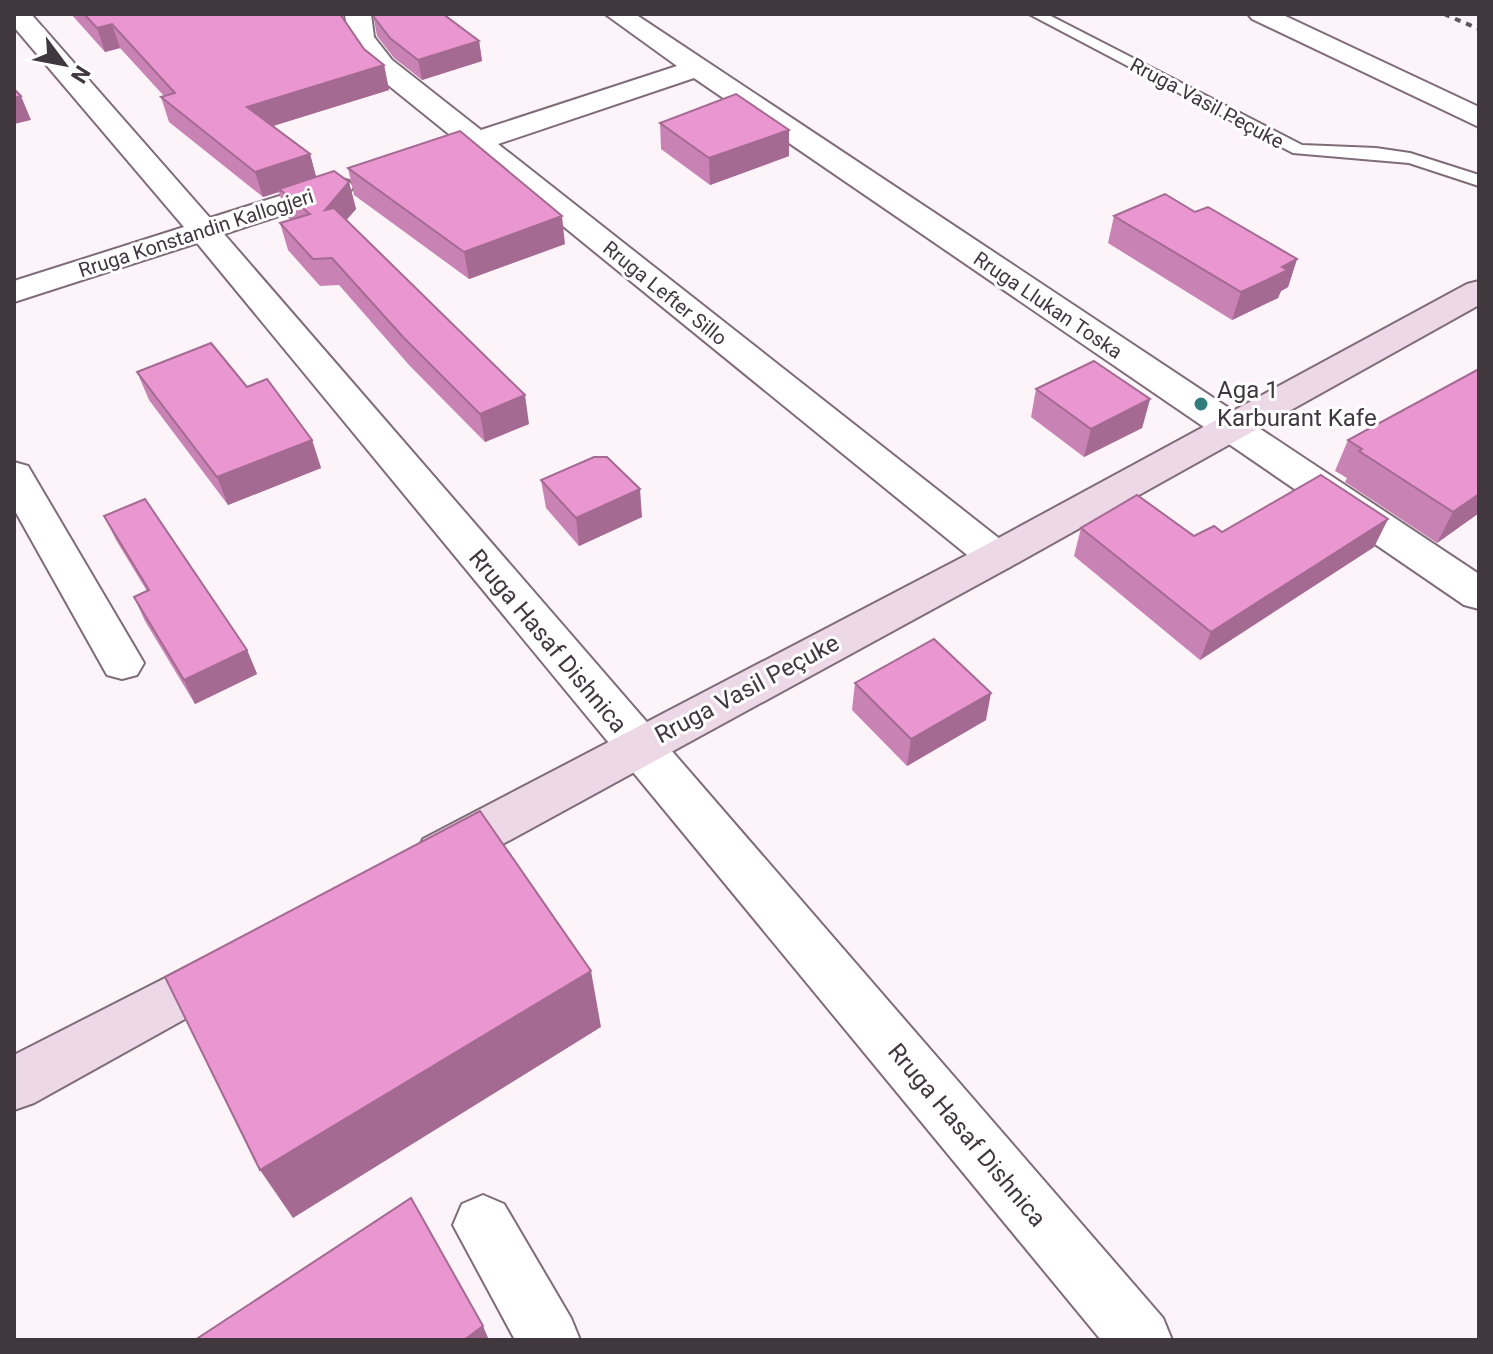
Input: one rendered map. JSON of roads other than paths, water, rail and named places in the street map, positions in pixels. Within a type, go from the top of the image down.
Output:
[{"type":"street","name":"Rruga Hasaf Dishnica","points":[[17,14],[1141,1340]]},
{"type":"street","name":"Rruga Lefter Sillo","points":[[358,14],[361,38],[382,66],[996,557]]},
{"type":"street","name":"Rruga Llukan Toska","points":[[618,14],[1479,594]]},
{"type":"street","points":[[1261,14],[1479,118]]},
{"type":"street","points":[[431,156],[697,68]]},
{"type":"street","name":"Rruga Konstandin Kallogjeri","points":[[14,292],[370,176]]},
{"type":"street","name":"Rruga Vasil Peçuke","points":[[402,875],[996,557],[1479,291]]},
{"type":"street","points":[[14,475],[122,663]]},
{"type":"street","points":[[14,1084],[264,950]]},
{"type":"street","points":[[483,1225],[549,1340]]},
{"type":"lane","name":"Rruga Vasil Peçuke","points":[[1036,14],[1286,146],[1312,152],[1376,153],[1410,158],[1451,169],[1479,181]]},
{"type":"railway","points":[[1444,14],[1479,29]]},
{"type":"place","name":"Aga 1 Karburant Kafe","points":[[1201,404]]}]
